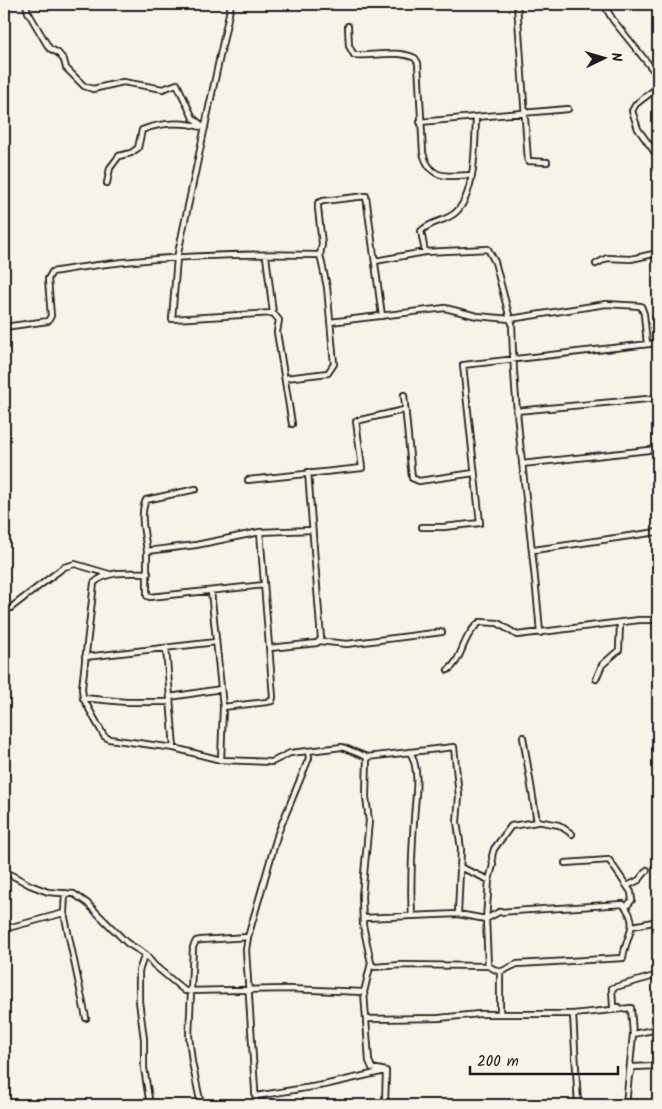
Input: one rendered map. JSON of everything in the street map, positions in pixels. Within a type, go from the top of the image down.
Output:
[{"type":"street","points":[[26,4],[28,12],[49,48],[58,53],[64,60],[66,68],[84,86],[93,89],[123,82],[163,89],[177,84],[193,118],[205,128]]},
{"type":"street","points":[[231,4],[220,44],[212,85],[212,99],[177,258],[172,320],[273,313]]},
{"type":"street","points":[[517,4],[528,161],[547,162]]},
{"type":"street","points":[[609,4],[607,10],[613,20],[658,76]]},
{"type":"street","points":[[348,26],[349,46],[354,55],[367,56],[392,53],[415,58],[418,63],[422,153],[426,165],[433,173],[444,176],[472,175]]},
{"type":"street","points":[[658,87],[636,104],[632,111],[638,129],[658,157]]},
{"type":"street","points":[[420,122],[568,109]]},
{"type":"street","points":[[425,252],[422,231],[429,223],[445,219],[460,208],[475,167],[476,117]]},
{"type":"street","points":[[107,183],[110,168],[119,156],[131,153],[138,148],[142,130],[172,123],[191,124],[205,128]]},
{"type":"street","points":[[286,378],[328,373],[334,364],[327,287],[320,255],[322,244],[318,203],[323,200],[366,196],[382,316]]},
{"type":"street","points":[[375,261],[425,252],[488,249],[495,262],[512,323],[516,411],[534,550],[540,633]]},
{"type":"street","points":[[596,264],[607,258],[631,259],[658,253]]},
{"type":"street","points":[[4,327],[48,321],[51,316],[48,280],[52,272],[108,262],[177,258],[320,255]]},
{"type":"street","points":[[266,256],[273,313],[279,320],[277,332],[292,424]]},
{"type":"street","points":[[330,322],[445,308],[477,316],[510,319],[606,304],[640,306],[644,314],[647,344]]},
{"type":"street","points":[[422,527],[444,527],[480,522],[462,365],[658,343]]},
{"type":"street","points":[[404,395],[412,478],[419,481],[474,473]]},
{"type":"street","points":[[516,411],[658,398]]},
{"type":"street","points":[[248,480],[308,472],[362,468],[356,421],[404,410]]},
{"type":"street","points":[[522,464],[658,450]]},
{"type":"street","points":[[308,472],[321,637],[319,641]]},
{"type":"street","points":[[196,489],[146,500],[143,506],[148,573],[147,596],[150,598],[264,585]]},
{"type":"street","points":[[147,551],[196,545],[260,532],[312,530]]},
{"type":"street","points":[[223,707],[272,701],[273,690],[260,532]]},
{"type":"street","points":[[534,550],[657,532]]},
{"type":"street","points":[[4,613],[64,567],[75,564],[109,574]]},
{"type":"street","points":[[148,573],[109,574],[100,577],[94,584],[82,688],[84,698],[97,726],[109,739],[174,748],[221,760],[272,762],[290,753],[342,747],[367,757],[454,747],[458,796],[457,822],[461,849],[458,914]]},
{"type":"street","points":[[211,591],[223,707],[221,760]]},
{"type":"street","points":[[448,670],[455,666],[470,630],[480,622],[498,623],[517,634],[620,624],[639,620],[658,620]]},
{"type":"street","points":[[596,679],[602,665],[619,650],[620,624]]},
{"type":"street","points":[[270,648],[319,641],[347,644],[442,632]]},
{"type":"street","points":[[85,657],[216,642]]},
{"type":"street","points":[[166,648],[174,748]]},
{"type":"street","points":[[84,698],[134,702],[170,699],[221,689]]},
{"type":"street","points":[[523,737],[537,821]]},
{"type":"street","points":[[256,1105],[248,991],[248,937],[278,833],[309,758],[308,751]]},
{"type":"street","points":[[410,752],[415,760],[416,790],[410,890],[412,916]]},
{"type":"street","points":[[367,757],[366,797],[369,821],[363,881],[363,918],[371,963],[364,992],[369,1061],[372,1068],[386,1071]]},
{"type":"street","points":[[488,966],[486,919],[489,880],[492,873],[494,849],[502,836],[511,826],[537,821],[559,825],[572,834]]},
{"type":"street","points":[[565,863],[609,860],[631,892],[632,900],[626,907]]},
{"type":"street","points":[[460,867],[489,880]]},
{"type":"street","points":[[627,886],[639,880],[647,870]]},
{"type":"street","points":[[4,871],[48,892],[74,894],[87,903],[127,943],[145,954],[185,991],[218,989],[364,992]]},
{"type":"street","points":[[65,893],[64,913],[86,1018]]},
{"type":"street","points":[[363,918],[458,914],[486,919],[499,912],[623,904],[632,914],[633,926],[625,944],[623,958],[517,964],[500,972]]},
{"type":"street","points":[[4,929],[64,913]]},
{"type":"street","points":[[633,926],[658,921]]},
{"type":"street","points":[[202,1105],[190,1044],[192,947],[196,941],[248,937]]},
{"type":"street","points":[[145,954],[139,971],[139,1000],[144,1039],[144,1068],[150,1105]]},
{"type":"street","points":[[371,963],[374,967],[401,965],[488,966],[500,972]]},
{"type":"street","points":[[500,972],[500,1014]]},
{"type":"street","points":[[631,1008],[614,1007],[612,988],[658,975]]},
{"type":"street","points":[[367,1019],[440,1018],[500,1014],[574,1014],[631,1008]]},
{"type":"street","points":[[626,1105],[633,1034],[631,1008]]},
{"type":"street","points":[[574,1014],[578,1105]]},
{"type":"street","points":[[633,1034],[658,1029]]},
{"type":"street","points":[[626,1095],[633,1067],[658,1066]]},
{"type":"street","points":[[256,1096],[324,1086],[386,1071]]},
{"type":"street","points":[[385,1105],[386,1071]]}]
